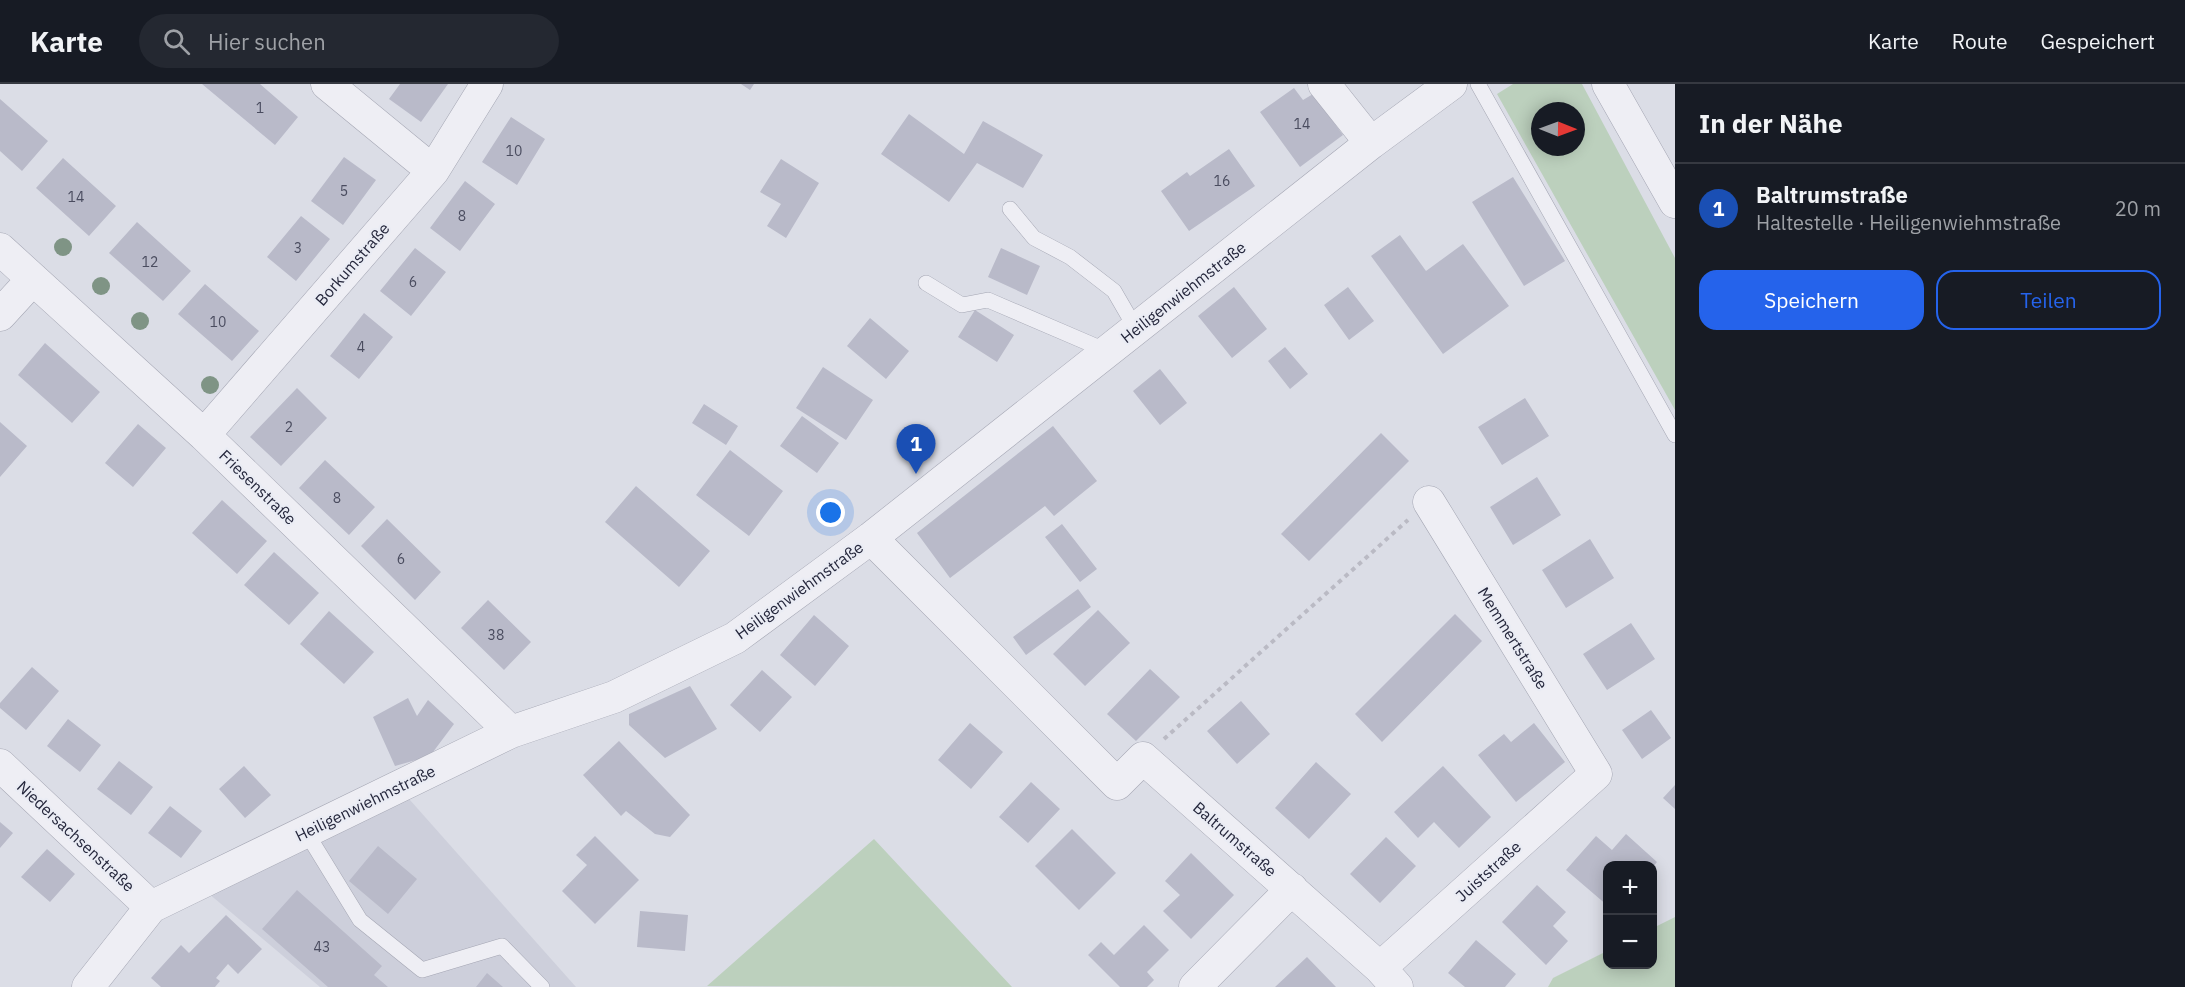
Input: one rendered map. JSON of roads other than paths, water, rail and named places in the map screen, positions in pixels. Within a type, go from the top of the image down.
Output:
[{"type":"street","points":[[327,84],[433,171]]},
{"type":"street","name":"Borkumstraße","points":[[204,435],[433,171],[487,84]]},
{"type":"street","points":[[1324,84],[1371,143]]},
{"type":"street","name":"Heiligenwiehmstraße","points":[[99,980],[152,907],[511,732],[614,697],[735,638],[871,538],[1371,143],[1451,84]]},
{"type":"street","points":[[1608,84],[1675,202]]},
{"type":"street","name":"Friesenstraße","points":[[0,249],[204,435],[511,732]]},
{"type":"street","points":[[0,315],[33,279]]},
{"type":"street","name":"Memmertstraße","points":[[1429,502],[1596,774]]},
{"type":"street","name":"Baltrumstraße","points":[[871,538],[1117,784],[1143,758],[1388,977]]},
{"type":"street","name":"Niedersachsenstraße","points":[[0,765],[152,907]]},
{"type":"street","name":"Juiststraße","points":[[1388,977],[1596,774]]},
{"type":"street","points":[[1195,987],[1292,889]]},
{"type":"lane","points":[[1478,84],[1675,435]]},
{"type":"lane","points":[[1010,209],[1034,238],[1070,257],[1114,291],[1136,329]]},
{"type":"lane","points":[[926,283],[962,305],[988,300],[1107,351]]},
{"type":"lane","points":[[306,832],[360,920],[422,970],[502,946],[542,987]]},
{"type":"place","name":"Baltrumstraße","points":[[916,474]]}]
